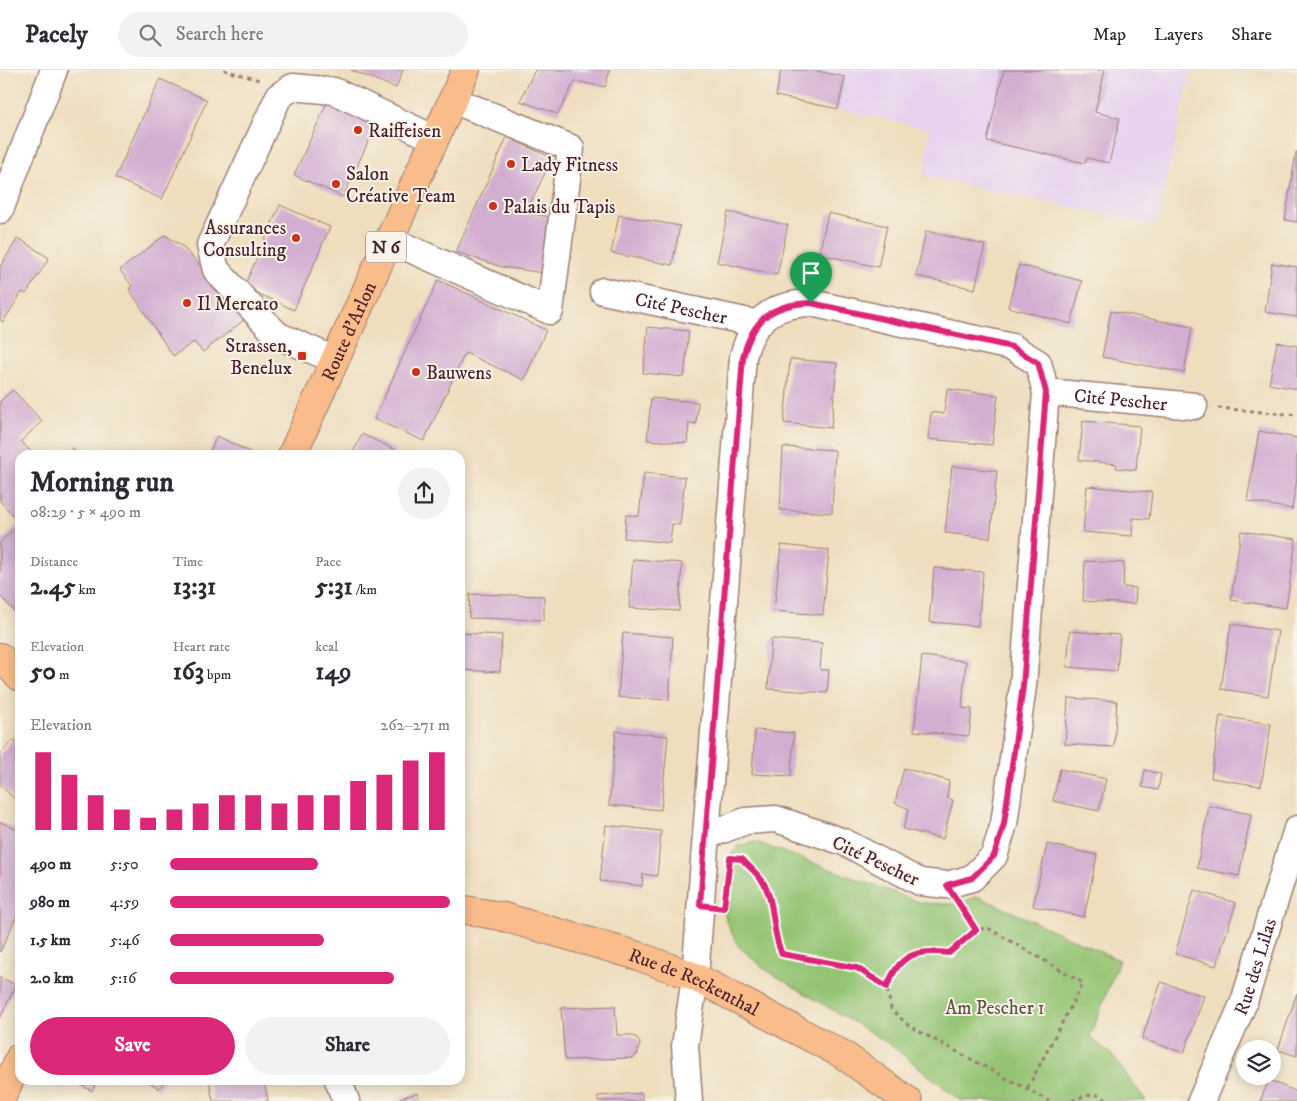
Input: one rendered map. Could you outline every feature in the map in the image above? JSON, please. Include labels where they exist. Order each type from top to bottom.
[{"type":"main road","name":"Route d'Arlon","points":[[294,450],[466,70]]},
{"type":"main road","points":[[0,656],[15,672]]},
{"type":"main road","name":"Rue de Reckenthal","points":[[465,910],[500,916],[635,955],[695,977],[842,1054],[908,1101]]},
{"type":"main road","points":[[0,1101],[15,1068]]},
{"type":"street","points":[[0,210],[54,70]]},
{"type":"street","points":[[335,360],[277,335],[216,270],[210,246],[279,96],[292,87],[334,91],[435,139]]},
{"type":"street","points":[[390,240],[550,311],[571,148],[453,100]]},
{"type":"street","name":"Cité Pescher","points":[[603,290],[759,324]]},
{"type":"street","name":"Cité Pescher","points":[[689,1101],[685,1046],[695,977],[743,357],[748,338],[772,311],[791,304],[811,303],[1012,347],[1038,363],[1046,392],[1023,686],[1004,824],[994,856],[972,878],[947,885],[920,882],[844,842],[776,819],[746,821],[706,836]]},
{"type":"street","name":"Cité Pescher","points":[[1046,392],[1194,406]]},
{"type":"street","name":"Rue des Lilas","points":[[1201,1101],[1244,1002],[1297,829]]},
{"type":"street","points":[[340,1085],[346,1101]]},
{"type":"path","points":[[1194,406],[1297,415]]},
{"type":"path","points":[[728,866],[730,858],[742,859],[763,882],[772,913],[776,941],[782,954],[857,968],[887,987]]},
{"type":"path","points":[[947,885],[976,930]]},
{"type":"path","points":[[1026,1089],[1083,982],[988,928],[976,930],[949,953],[931,951],[908,955],[893,970],[887,987],[892,1009],[910,1026],[1026,1089],[1049,1101]]},
{"type":"path","points":[[1072,1101],[1089,1094],[1105,1098],[1107,1101]]},
{"type":"shaded area","points":[[781,70],[1191,70],[1157,226],[924,176],[930,129],[776,96]]},
{"type":"green space","name":"Am Pescher 1","points":[[756,842],[922,903],[959,904],[977,896],[1119,960],[1090,1037],[1111,1054],[1146,1101],[961,1101],[888,1043],[766,970],[738,946],[726,921],[724,908],[729,858],[738,846]]},
{"type":"building","points":[[351,70],[403,70],[396,88]]},
{"type":"building","points":[[535,70],[610,70],[605,87],[575,81],[558,114],[520,101]]},
{"type":"building","points":[[781,70],[813,70],[845,77],[838,109],[776,96]]},
{"type":"building","points":[[1004,70],[1105,70],[1095,112],[1120,118],[1109,163],[1087,158],[1085,163],[987,141]]},
{"type":"building","points":[[160,79],[207,100],[162,199],[115,178]]},
{"type":"building","points":[[331,94],[380,116],[343,197],[294,175]]},
{"type":"building","points":[[507,137],[552,158],[526,213],[550,217],[544,273],[502,267],[456,252]]},
{"type":"building","points":[[1297,152],[1297,222],[1285,220]]},
{"type":"building","points":[[280,205],[330,227],[294,310],[244,287]]},
{"type":"building","points":[[728,212],[788,225],[777,275],[717,262]]},
{"type":"building","points":[[828,213],[887,226],[878,267],[819,254]]},
{"type":"building","points":[[619,215],[680,226],[672,265],[611,253]]},
{"type":"building","points":[[926,231],[985,245],[975,289],[916,276]]},
{"type":"building","name":"Il Mercato","points":[[165,235],[182,246],[248,317],[203,352],[194,342],[173,356],[129,289],[132,286],[120,270]]},
{"type":"building","points":[[18,238],[49,258],[26,294],[22,292],[3,322],[0,320],[0,267]]},
{"type":"building","points":[[1272,263],[1297,267],[1297,317],[1265,312]]},
{"type":"building","points":[[1019,265],[1082,281],[1071,324],[1008,307]]},
{"type":"building","points":[[438,280],[546,330],[524,380],[465,353],[424,441],[374,419]]},
{"type":"building","points":[[1111,311],[1192,327],[1184,373],[1102,357]]},
{"type":"building","points":[[648,327],[689,331],[684,377],[643,373]]},
{"type":"building","points":[[1277,342],[1297,346],[1297,389],[1269,384]]},
{"type":"building","points":[[790,359],[837,363],[831,428],[784,423]]},
{"type":"building","points":[[947,389],[998,395],[992,445],[928,439],[931,412],[944,414]]},
{"type":"building","points":[[13,390],[42,421],[21,441],[29,450],[15,450],[15,518],[0,501],[0,401]]},
{"type":"building","points":[[651,398],[698,402],[696,424],[689,423],[687,443],[647,440]]},
{"type":"building","points":[[1083,421],[1140,426],[1136,470],[1116,468],[1117,464],[1079,460]]},
{"type":"building","points":[[1259,431],[1297,438],[1297,479],[1292,509],[1247,501]]},
{"type":"building","points":[[362,434],[396,450],[354,450]]},
{"type":"building","points":[[217,436],[246,450],[210,450]]},
{"type":"building","points":[[783,447],[835,450],[832,513],[780,510]]},
{"type":"building","points":[[952,466],[997,471],[990,538],[945,533]]},
{"type":"building","points":[[644,473],[685,477],[680,525],[672,524],[670,543],[624,538],[626,515],[639,516]]},
{"type":"building","points":[[1087,486],[1152,492],[1149,519],[1133,518],[1132,536],[1083,532]]},
{"type":"building","points":[[15,528],[15,612],[0,596],[0,543]]},
{"type":"building","points":[[1241,531],[1296,539],[1286,608],[1231,600]]},
{"type":"building","points":[[781,545],[829,550],[823,615],[774,611]]},
{"type":"building","points":[[633,559],[682,563],[679,611],[629,608]]},
{"type":"building","points":[[1085,561],[1124,563],[1123,587],[1136,588],[1135,604],[1083,601]]},
{"type":"building","points":[[934,568],[983,572],[978,626],[929,622]]},
{"type":"building","points":[[470,594],[544,596],[544,620],[469,618]]},
{"type":"building","points":[[1231,624],[1278,631],[1268,696],[1221,689]]},
{"type":"building","points":[[1070,631],[1120,635],[1117,671],[1067,667]]},
{"type":"building","points":[[465,633],[502,635],[500,672],[465,670]]},
{"type":"building","points":[[623,633],[673,637],[669,700],[618,697]]},
{"type":"building","points":[[771,639],[822,643],[820,670],[829,670],[827,693],[768,689]]},
{"type":"building","points":[[922,656],[966,661],[962,708],[972,709],[969,736],[914,731]]},
{"type":"building","points":[[1068,698],[1117,701],[1114,747],[1065,744]]},
{"type":"building","points":[[1220,716],[1271,724],[1261,786],[1211,778]]},
{"type":"building","points":[[755,730],[794,733],[791,776],[752,774]]},
{"type":"building","points":[[616,731],[668,736],[661,810],[609,805]]},
{"type":"building","points":[[13,740],[15,742],[15,799],[0,785],[0,754]]},
{"type":"building","points":[[904,768],[949,781],[947,798],[953,800],[943,839],[903,829],[909,809],[895,803]]},
{"type":"building","points":[[1060,769],[1106,779],[1099,811],[1053,801]]},
{"type":"building","points":[[1145,770],[1161,774],[1158,790],[1142,787]]},
{"type":"building","points":[[1209,806],[1251,814],[1239,876],[1197,868]]},
{"type":"building","points":[[0,822],[15,829],[15,920],[0,952]]},
{"type":"building","points":[[606,825],[661,831],[657,876],[643,874],[642,886],[600,881]]},
{"type":"building","points":[[1047,844],[1097,855],[1084,917],[1033,906]]},
{"type":"building","points":[[1194,890],[1236,903],[1216,966],[1175,954]]},
{"type":"building","points":[[0,977],[15,984],[15,987],[0,1018]]},
{"type":"building","points":[[1161,982],[1204,996],[1184,1053],[1142,1039]]},
{"type":"building","points":[[1297,993],[1297,1056],[1281,1051],[1281,1041]]},
{"type":"building","points":[[615,1006],[617,1035],[631,1035],[637,1038],[640,1043],[637,1055],[632,1058],[565,1060],[561,1008]]},
{"type":"building","points":[[81,1085],[95,1085],[92,1091]]},
{"type":"building","points":[[154,1085],[162,1085],[159,1089]]},
{"type":"building","points":[[210,1085],[265,1085],[268,1101],[213,1101]]},
{"type":"building","points":[[1267,1085],[1281,1085],[1297,1092],[1297,1101],[1260,1101]]},
{"type":"building","points":[[417,1093],[420,1101],[401,1101],[400,1098]]},
{"type":"building","points":[[642,1093],[642,1101],[598,1101],[598,1096]]},
{"type":"place","name":"Raiffeisen","points":[[358,130]]},
{"type":"place","name":"Lady Fitness","points":[[511,164]]},
{"type":"place","name":"Salon Créative Team","points":[[336,184]]},
{"type":"place","name":"Palais du Tapis","points":[[493,206]]},
{"type":"place","name":"Assurances Consulting","points":[[296,238]]},
{"type":"place","name":"Il Mercato","points":[[187,303]]},
{"type":"place","name":"Strassen, Benelux","points":[[302,356]]},
{"type":"place","name":"Bauwens","points":[[416,372]]},
{"type":"route","points":[[811,303],[1012,347],[1038,363],[1046,392],[1023,686],[1004,824],[994,856],[972,878],[947,885],[976,930],[949,953],[931,951],[908,955],[893,970],[887,987],[857,968],[782,954],[776,941],[772,913],[763,882],[742,859],[730,858],[724,908],[700,905],[743,357],[748,338],[772,311],[791,304],[811,303]]}]
